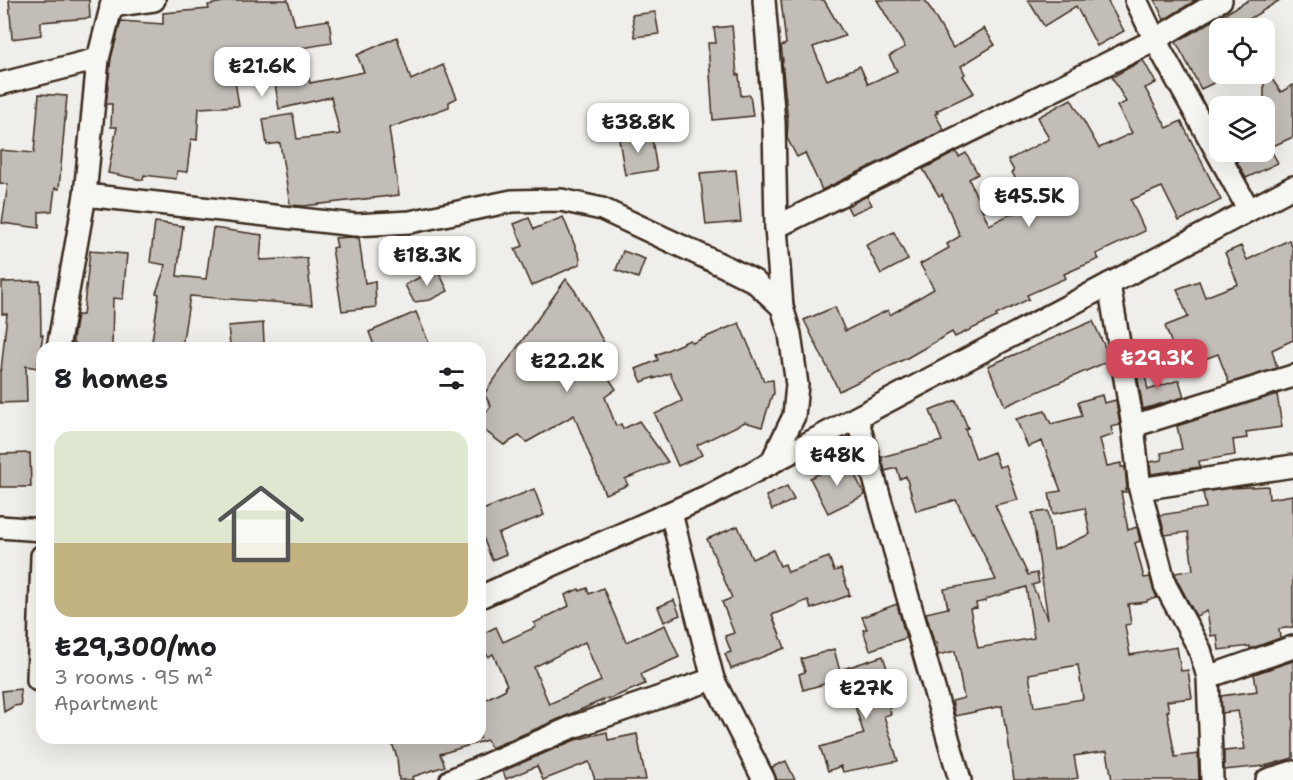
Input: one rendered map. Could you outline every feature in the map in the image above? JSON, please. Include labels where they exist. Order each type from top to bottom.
[{"type":"street","points":[[59,342],[86,195],[98,59],[112,3],[154,0]]},
{"type":"street","points":[[764,0],[774,122],[776,227],[782,307],[790,334],[797,385],[794,416],[771,463]]},
{"type":"street","points":[[1137,0],[1155,40],[1249,210]]},
{"type":"street","points":[[776,227],[1155,40],[1221,0]]},
{"type":"street","points":[[0,84],[98,59]]},
{"type":"street","points":[[486,594],[710,495],[1293,187]]},
{"type":"street","points":[[86,195],[355,225],[410,222],[512,201],[561,200],[602,209],[726,267],[754,281],[782,307]]},
{"type":"street","points":[[1109,284],[1133,426],[1140,489],[1165,585],[1200,650],[1208,677],[1212,780]]},
{"type":"street","points":[[1133,426],[1293,376]]},
{"type":"street","points":[[857,418],[960,780]]},
{"type":"street","points":[[1140,489],[1293,466]]},
{"type":"street","points":[[671,513],[713,679],[764,780]]},
{"type":"street","points":[[0,527],[36,530]]},
{"type":"street","points":[[1208,677],[1293,646]]},
{"type":"street","points":[[451,780],[570,728],[713,679]]},
{"type":"street","points":[[1267,780],[1293,772]]},
{"type":"building","points":[[9,0],[89,0],[90,18],[41,22],[41,35],[12,39]]},
{"type":"building","points":[[233,0],[288,0],[295,25],[329,20],[332,43],[301,48],[310,83],[364,72],[357,55],[397,37],[411,80],[443,65],[457,98],[449,102],[449,107],[389,128],[399,195],[304,206],[290,205],[280,143],[267,145],[263,119],[293,114],[297,139],[340,134],[331,97],[279,109],[272,64],[267,66],[266,63],[233,69],[239,106],[199,108],[197,140],[191,139],[187,172],[177,171],[176,179],[144,175],[143,180],[108,173],[117,127],[111,127],[112,104],[106,104],[111,58],[121,21],[163,24],[163,13],[209,9],[208,5]]},
{"type":"building","points":[[781,0],[824,0],[845,36],[813,47],[827,80],[860,66],[868,84],[897,71],[889,56],[905,47],[877,0],[925,0],[953,48],[984,28],[995,45],[961,66],[965,74],[963,76],[974,93],[936,111],[938,113],[935,114],[944,130],[822,190],[805,153],[797,157],[787,138],[788,122],[781,46],[786,44]]},
{"type":"building","points":[[1028,0],[1107,0],[1124,31],[1097,46],[1076,6],[1044,26]]},
{"type":"building","points":[[1155,0],[1196,0],[1164,20]]},
{"type":"building","points":[[1249,0],[1280,0],[1251,18],[1218,18]]},
{"type":"building","points":[[655,12],[659,34],[635,37],[632,15]]},
{"type":"building","points":[[1209,23],[1209,84],[1212,84],[1201,89],[1176,42]]},
{"type":"building","points":[[732,26],[741,96],[750,95],[753,116],[713,120],[708,43],[716,43],[714,28]]},
{"type":"building","points":[[1143,60],[1156,83],[1145,88],[1167,128],[1181,121],[1221,200],[1179,221],[1162,187],[1131,200],[1145,231],[1096,254],[1099,259],[1064,274],[1066,278],[1027,295],[1029,299],[996,315],[997,317],[955,337],[952,332],[907,358],[839,391],[804,320],[835,307],[845,331],[888,310],[890,315],[934,289],[920,264],[949,248],[947,244],[960,236],[942,194],[939,196],[923,169],[956,152],[959,157],[966,153],[978,174],[969,179],[989,225],[1029,205],[1008,160],[1049,139],[1038,117],[1071,99],[1099,148],[1132,133],[1117,106],[1126,102],[1112,77]]},
{"type":"building","points":[[1264,84],[1275,84],[1281,92],[1293,85],[1293,137],[1275,145],[1275,96],[1264,96]]},
{"type":"building","points":[[39,94],[67,96],[59,189],[55,188],[52,211],[39,212],[39,228],[2,223],[8,184],[0,183],[0,150],[34,153]]},
{"type":"building","points":[[651,133],[657,170],[625,175],[619,139]]},
{"type":"building","points":[[1275,158],[1278,163],[1246,178],[1237,162],[1275,162]]},
{"type":"building","points":[[736,170],[741,222],[706,225],[700,173]]},
{"type":"building","points":[[867,196],[872,205],[851,214],[847,206]]},
{"type":"building","points":[[563,217],[580,258],[580,264],[531,286],[515,249],[523,246],[514,224],[529,218],[534,229]]},
{"type":"building","points":[[155,222],[183,226],[177,276],[206,279],[213,228],[262,235],[260,260],[307,258],[312,305],[190,296],[183,342],[152,341],[159,294],[156,293],[166,265],[150,262]]},
{"type":"building","points":[[894,232],[908,260],[881,274],[866,245]]},
{"type":"building","points":[[335,238],[359,238],[365,283],[375,281],[376,307],[342,311],[332,248],[337,247]]},
{"type":"building","points":[[1289,240],[1293,249],[1293,340],[1272,350],[1277,368],[1229,383],[1218,354],[1181,368],[1165,326],[1188,317],[1177,289],[1199,281],[1205,297],[1238,284],[1225,253],[1241,246],[1247,260]]},
{"type":"building","points":[[90,251],[127,254],[123,299],[113,298],[112,342],[73,342],[77,315],[83,315]]},
{"type":"building","points":[[623,251],[645,259],[638,278],[616,270]]},
{"type":"building","points":[[437,268],[448,291],[430,300],[414,302],[405,285]]},
{"type":"building","points":[[566,279],[612,357],[599,364],[616,389],[605,397],[616,426],[621,424],[623,429],[639,421],[668,462],[625,479],[628,485],[605,494],[574,415],[527,442],[519,436],[504,445],[486,432],[486,413],[491,406],[486,397],[486,391]]},
{"type":"building","points":[[40,281],[41,335],[43,335],[42,342],[36,342],[36,368],[26,366],[27,402],[0,403],[0,371],[7,314],[2,314],[2,282]]},
{"type":"building","points":[[416,312],[428,342],[373,342],[369,332]]},
{"type":"building","points":[[1093,321],[1109,361],[1005,406],[988,366]]},
{"type":"building","points":[[263,323],[264,342],[230,342],[228,326]]},
{"type":"building","points":[[739,323],[764,381],[773,380],[774,394],[762,427],[745,422],[697,445],[702,455],[678,466],[655,414],[682,401],[670,373],[642,382],[636,369],[658,360],[656,355]]},
{"type":"building","points":[[1142,361],[1148,390],[1179,380],[1184,397],[1143,409],[1135,362]]},
{"type":"building","points":[[1277,394],[1282,427],[1246,432],[1247,438],[1233,440],[1235,455],[1199,461],[1200,467],[1151,474],[1150,462],[1162,460],[1161,453],[1182,449],[1177,426]]},
{"type":"building","points":[[1102,395],[1104,403],[1116,400],[1120,425],[1111,427],[1113,435],[1100,439],[1107,466],[1121,463],[1121,467],[1125,467],[1127,489],[1125,489],[1126,492],[1121,492],[1128,530],[1137,527],[1140,541],[1135,543],[1144,578],[1150,577],[1157,598],[1147,600],[1147,602],[1128,604],[1131,624],[1125,625],[1130,655],[1177,647],[1181,671],[1188,670],[1192,698],[1167,701],[1169,711],[1167,711],[1175,757],[1198,754],[1199,780],[1112,780],[1107,751],[1074,756],[1078,778],[1014,780],[1002,706],[955,716],[952,701],[964,698],[955,651],[938,655],[926,613],[948,608],[944,589],[996,580],[956,500],[916,511],[906,476],[900,479],[897,468],[885,471],[881,457],[942,441],[930,411],[956,400],[968,428],[965,429],[976,459],[994,452],[999,467],[1006,465],[1018,500],[995,505],[1028,575],[1037,573],[1039,583],[1032,585],[1048,619],[1032,513],[1048,511],[1054,550],[1090,534],[1085,508],[1053,514],[1049,493],[1061,491],[1042,441],[1028,447],[1016,419],[1045,411],[1051,424],[1082,416],[1078,402]],"holes":[[[1026,587],[1034,638],[978,648],[970,609],[977,608],[976,603],[986,601],[986,599]],[[1078,665],[1083,699],[1034,707],[1029,674]]]},
{"type":"building","points":[[30,453],[31,487],[0,487],[0,454]]},
{"type":"building","points":[[847,460],[865,495],[828,513],[810,478]]},
{"type":"building","points":[[787,486],[794,500],[772,510],[766,496]]},
{"type":"building","points":[[1268,486],[1269,499],[1293,495],[1293,627],[1279,629],[1280,638],[1250,649],[1250,646],[1219,650],[1217,635],[1211,636],[1207,611],[1196,616],[1175,573],[1193,570],[1188,532],[1165,535],[1160,515],[1206,508],[1203,492]]},
{"type":"building","points":[[534,489],[544,515],[498,534],[506,554],[492,560],[486,545],[486,509]]},
{"type":"building","points":[[738,526],[752,559],[773,550],[780,566],[785,564],[788,572],[829,557],[834,571],[841,569],[850,595],[811,609],[808,600],[772,615],[785,648],[731,669],[725,654],[731,652],[725,636],[734,633],[722,602],[732,598],[707,539]]},
{"type":"building","points":[[587,588],[589,594],[603,588],[626,642],[665,625],[679,657],[641,674],[645,684],[491,748],[486,740],[486,699],[506,689],[507,685],[493,654],[488,657],[486,653],[486,632],[496,627],[503,642],[536,627],[534,623],[569,606],[565,595],[579,589],[580,591]],"holes":[[[585,642],[601,681],[549,704],[534,667]]]},
{"type":"building","points":[[674,600],[680,615],[664,622],[658,607]]},
{"type":"building","points":[[897,604],[906,638],[870,650],[863,630],[867,629],[862,617]]},
{"type":"building","points":[[834,649],[842,679],[803,690],[799,674],[805,672],[801,659]]},
{"type":"building","points":[[883,656],[897,700],[888,703],[891,714],[884,716],[898,761],[843,772],[841,766],[828,771],[820,747],[864,734],[843,669]]},
{"type":"building","points":[[1293,661],[1293,758],[1265,766],[1224,770],[1224,751],[1245,749],[1238,711],[1222,713],[1221,696],[1257,691],[1254,674]]},
{"type":"building","points":[[20,689],[21,705],[4,712],[2,691]]},
{"type":"building","points":[[607,732],[608,740],[637,734],[646,780],[595,780],[589,762],[543,780],[537,766],[506,779],[503,771],[575,740]]},
{"type":"building","points":[[392,744],[474,744],[440,754],[445,766],[412,777],[413,780],[399,780],[397,757]]},
{"type":"building","points":[[786,761],[795,780],[777,780],[772,767]]}]
